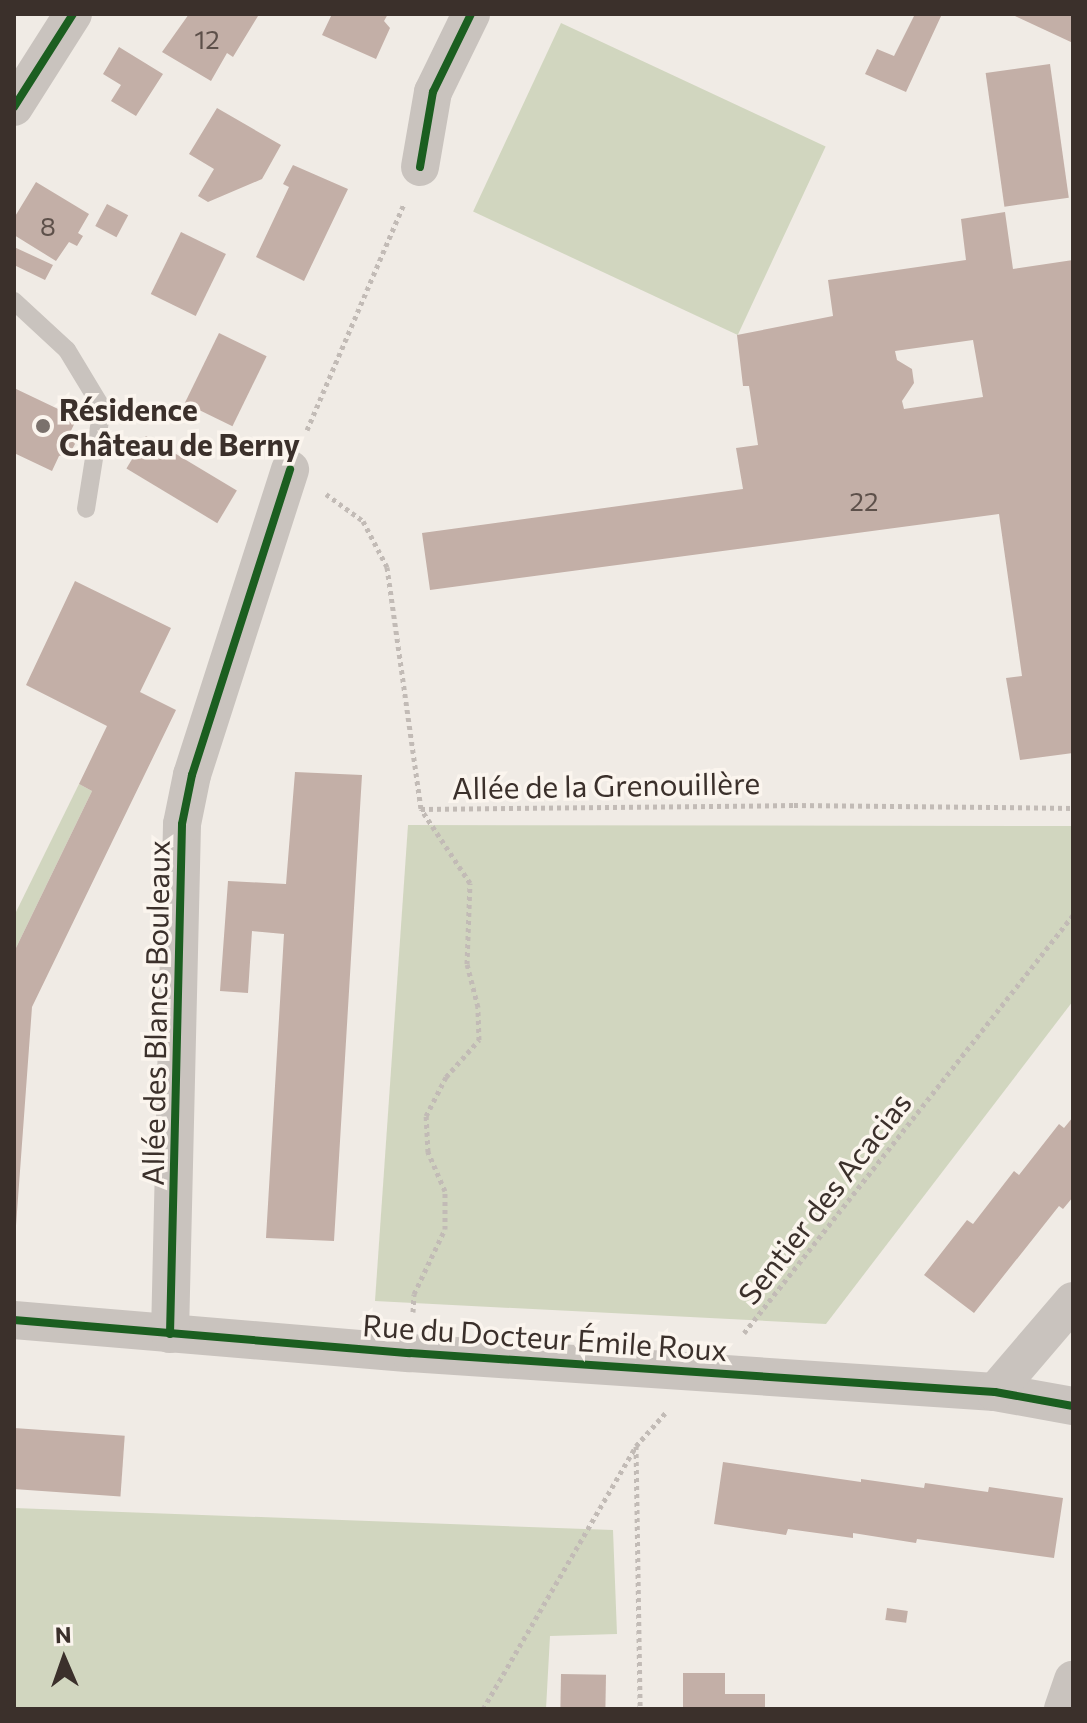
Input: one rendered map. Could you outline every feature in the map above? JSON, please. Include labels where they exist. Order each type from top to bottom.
[{"type":"street","points":[[14,107],[73,14]]},
{"type":"street","points":[[420,167],[433,92],[471,14]]},
{"type":"street","name":"Allée des Blancs Bouleaux","points":[[170,1334],[182,824],[192,775],[290,469]]},
{"type":"street","points":[[995,1392],[1073,1301]]},
{"type":"street","name":"Rue du Docteur Émile Roux","points":[[14,1320],[410,1353],[995,1392],[1073,1406]]},
{"type":"street","points":[[1063,1709],[1073,1680]]},
{"type":"lane","points":[[14,301],[67,350],[102,408],[86,509]]},
{"type":"path","points":[[290,469],[420,167]]},
{"type":"path","points":[[410,1353],[414,1294],[445,1229],[445,1191],[428,1152],[426,1116],[446,1077],[479,1040],[478,1007],[467,964],[470,883],[421,809]]},
{"type":"path","points":[[636,1446],[640,1709]]},
{"type":"green space","points":[[561,23],[826,146],[738,335],[473,212]]},
{"type":"green space","points":[[79,784],[92,791],[14,952],[14,916]]},
{"type":"green space","points":[[408,825],[1073,826],[1073,1001],[826,1324],[375,1301]]},
{"type":"green space","points":[[14,1508],[613,1530],[617,1634],[550,1636],[546,1709],[14,1709]]},
{"type":"building","points":[[189,14],[258,16],[233,57],[227,53],[211,81],[162,52]]},
{"type":"building","points":[[332,14],[388,14],[384,21],[390,28],[376,59],[322,35]]},
{"type":"building","points":[[915,14],[942,14],[906,92],[865,74],[877,49],[894,56]]},
{"type":"building","points":[[1073,14],[1073,43],[1015,16]]},
{"type":"building","points":[[119,47],[163,74],[136,116],[111,101],[121,85],[103,74]]},
{"type":"building","points":[[1050,64],[1069,198],[1004,207],[986,73]]},
{"type":"building","points":[[217,108],[281,145],[262,179],[208,202],[198,196],[214,169],[189,154]]},
{"type":"building","points":[[293,165],[348,189],[304,281],[256,257],[289,187],[283,184]]},
{"type":"building","points":[[36,182],[89,214],[78,233],[83,236],[77,246],[69,242],[56,261],[14,235],[14,218]]},
{"type":"building","points":[[107,204],[128,215],[116,237],[95,226]]},
{"type":"building","points":[[1005,212],[1013,269],[1073,260],[1073,753],[1020,760],[1006,678],[1022,676],[999,514],[430,590],[422,533],[743,489],[736,448],[758,445],[749,386],[743,386],[737,335],[833,316],[828,280],[966,260],[961,219]],"holes":[[[973,340],[983,397],[904,409],[902,401],[914,383],[912,369],[897,360],[895,351]]]},
{"type":"building","points":[[181,232],[226,254],[196,316],[151,294]]},
{"type":"building","points":[[14,247],[53,265],[45,280],[14,265]]},
{"type":"building","points":[[219,333],[267,356],[232,426],[185,403]]},
{"type":"building","name":"Résidence Château de Berny","points":[[14,388],[77,418],[69,435],[75,444],[70,453],[59,456],[52,471],[14,453]]},
{"type":"building","points":[[146,436],[237,491],[217,523],[126,469]]},
{"type":"building","points":[[75,581],[171,628],[140,692],[176,710],[32,1007],[14,1253],[14,952],[92,791],[79,784],[107,726],[26,685]]},
{"type":"building","points":[[295,772],[362,775],[334,1241],[266,1238],[284,934],[252,931],[248,993],[220,991],[228,881],[286,884]]},
{"type":"building","points":[[1073,1117],[1073,1197],[1063,1209],[1059,1206],[974,1313],[924,1275],[967,1220],[973,1224],[1014,1171],[1019,1175],[1059,1124],[1064,1128]]},
{"type":"building","points":[[14,1428],[125,1436],[120,1497],[14,1489]]},
{"type":"building","points":[[723,1462],[861,1482],[861,1479],[924,1488],[925,1483],[988,1492],[989,1487],[1063,1498],[1054,1558],[917,1539],[916,1543],[853,1533],[853,1538],[788,1529],[786,1535],[714,1524]]},
{"type":"building","points":[[887,1608],[908,1611],[906,1623],[885,1620]]},
{"type":"building","points":[[683,1673],[725,1673],[725,1694],[765,1694],[765,1709],[683,1709]]},
{"type":"building","points":[[561,1674],[606,1675],[605,1709],[560,1709]]},
{"type":"cycle path","points":[[14,107],[73,14]]},
{"type":"cycle path","points":[[420,167],[433,92],[471,14]]},
{"type":"cycle path","points":[[170,1334],[182,824],[192,775],[290,469]]},
{"type":"cycle path","points":[[14,1320],[410,1353],[995,1392],[1073,1406]]},
{"type":"place","name":"Résidence Château de Berny","points":[[43,426]]}]
